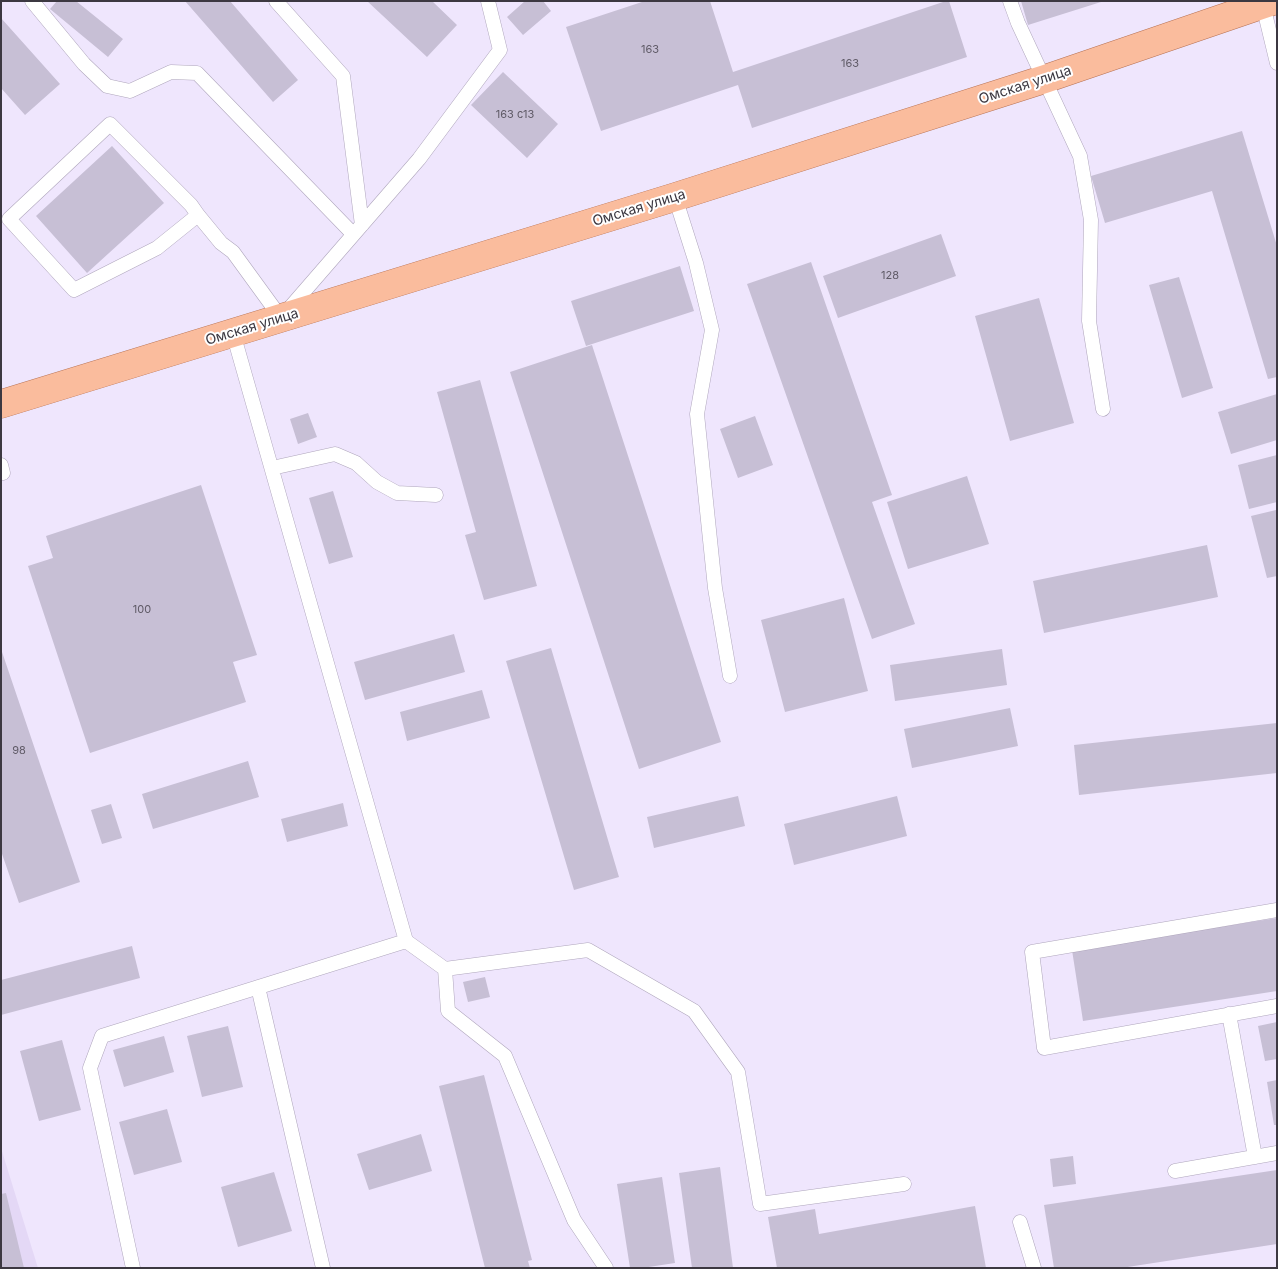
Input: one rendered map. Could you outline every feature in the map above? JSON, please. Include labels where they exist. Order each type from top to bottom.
[{"type":"main road","name":"Омская улица","points":[[1,404],[675,197],[1045,79],[1266,2]]},
{"type":"lane","points":[[32,1],[84,64],[108,86],[130,91],[171,72],[197,73],[358,229]]},
{"type":"lane","points":[[276,1],[343,76],[358,229]]},
{"type":"lane","points":[[198,215],[157,248],[74,290],[9,219],[110,124],[191,205],[220,242],[233,252],[282,318],[419,159],[500,50],[488,1]]},
{"type":"lane","points":[[1010,1],[1018,23],[1080,156],[1091,220],[1089,321],[1103,409]]},
{"type":"lane","points":[[1266,2],[1277,63]]},
{"type":"lane","points":[[675,197],[696,263],[712,330],[697,414],[715,588],[730,676]]},
{"type":"lane","points":[[233,333],[406,941],[445,969],[588,950],[694,1011],[738,1072],[760,1204],[904,1184]]},
{"type":"lane","points":[[272,468],[335,454],[356,463],[377,482],[397,493],[436,495]]},
{"type":"lane","points":[[1277,910],[1032,952],[1044,1048],[1277,1006]]},
{"type":"lane","points":[[132,1268],[90,1068],[102,1036],[406,941]]},
{"type":"lane","points":[[445,969],[448,1011],[505,1056],[574,1220],[606,1268]]},
{"type":"lane","points":[[258,987],[323,1268]]},
{"type":"lane","points":[[1229,1014],[1255,1157]]},
{"type":"lane","points":[[1174,1171],[1277,1153]]},
{"type":"lane","points":[[1020,1222],[1034,1268]]},
{"type":"shaded area","points":[[1,1148],[38,1268],[1,1268]]},
{"type":"building","points":[[57,1],[76,1],[123,39],[108,57],[50,9]]},
{"type":"building","points":[[185,1],[230,1],[298,80],[273,102]]},
{"type":"building","points":[[367,1],[432,1],[457,25],[427,57]]},
{"type":"building","points":[[525,1],[543,1],[551,11],[523,35],[507,17]]},
{"type":"building","points":[[645,1],[710,1],[733,72],[946,1],[949,1],[967,57],[752,128],[738,85],[601,131],[566,27]]},
{"type":"building","points":[[1021,1],[1101,1],[1101,2],[1028,25]]},
{"type":"building","points":[[1,18],[60,84],[25,115],[1,88]]},
{"type":"building","points":[[503,72],[558,124],[527,158],[471,105]]},
{"type":"building","points":[[1242,131],[1277,246],[1277,377],[1268,379],[1212,191],[1105,223],[1091,176]]},
{"type":"building","points":[[112,146],[164,203],[87,273],[36,216]]},
{"type":"building","points":[[941,234],[956,276],[838,318],[823,276]]},
{"type":"building","points":[[811,262],[892,495],[872,502],[915,624],[872,639],[747,284]]},
{"type":"building","points":[[680,266],[694,311],[586,346],[571,301]]},
{"type":"building","points":[[1179,277],[1213,388],[1182,398],[1149,285]]},
{"type":"building","points":[[1039,298],[1074,423],[1010,441],[975,316]]},
{"type":"building","points":[[592,345],[721,742],[639,769],[510,372]]},
{"type":"building","points":[[480,380],[537,586],[484,600],[465,535],[476,532],[437,392]]},
{"type":"building","points":[[1277,394],[1277,440],[1231,454],[1218,412]]},
{"type":"building","points":[[308,413],[317,437],[298,444],[290,419]]},
{"type":"building","points":[[755,416],[773,465],[738,478],[720,429]]},
{"type":"building","points":[[1277,455],[1277,502],[1249,509],[1238,465]]},
{"type":"building","points":[[967,476],[989,544],[908,569],[887,502]]},
{"type":"building","points":[[201,485],[257,655],[233,662],[246,702],[90,753],[28,566],[53,558],[46,536]]},
{"type":"building","points":[[333,491],[353,557],[329,564],[309,498]]},
{"type":"building","points":[[1276,510],[1277,576],[1267,578],[1251,516]]},
{"type":"building","points":[[1207,545],[1218,597],[1044,633],[1033,581]]},
{"type":"building","points":[[844,598],[868,691],[785,712],[761,620]]},
{"type":"building","points":[[454,634],[465,672],[365,700],[354,662]]},
{"type":"building","points":[[551,648],[619,877],[574,890],[506,661]]},
{"type":"building","points":[[1,649],[80,882],[19,903],[1,851]]},
{"type":"building","points":[[1002,649],[1007,685],[895,701],[890,665]]},
{"type":"building","points":[[482,690],[490,718],[407,741],[400,712]]},
{"type":"building","points":[[1010,708],[1018,746],[912,768],[904,729]]},
{"type":"building","points":[[1277,723],[1277,773],[1079,795],[1074,745]]},
{"type":"building","points":[[248,761],[259,797],[153,829],[142,794]]},
{"type":"building","points":[[738,796],[745,826],[654,848],[647,817]]},
{"type":"building","points":[[897,796],[907,836],[794,865],[784,824]]},
{"type":"building","points":[[343,803],[348,826],[287,842],[281,819]]},
{"type":"building","points":[[111,804],[122,838],[102,844],[91,810]]},
{"type":"building","points":[[1277,918],[1277,991],[1083,1021],[1072,950]]},
{"type":"building","points":[[132,946],[140,978],[1,1015],[1,980]]},
{"type":"building","points":[[485,977],[490,997],[468,1002],[463,982]]},
{"type":"building","points":[[1277,1022],[1277,1059],[1265,1061],[1258,1026]]},
{"type":"building","points":[[228,1026],[243,1087],[202,1097],[187,1036]]},
{"type":"building","points":[[164,1036],[174,1072],[124,1087],[113,1050]]},
{"type":"building","points":[[62,1040],[81,1110],[39,1121],[20,1051]]},
{"type":"building","points":[[484,1075],[532,1260],[528,1261],[530,1268],[485,1268],[439,1086]]},
{"type":"building","points":[[1277,1080],[1277,1125],[1274,1125],[1267,1082]]},
{"type":"building","points":[[167,1109],[182,1162],[134,1175],[119,1122]]},
{"type":"building","points":[[421,1134],[432,1171],[369,1190],[357,1154]]},
{"type":"building","points":[[1073,1156],[1076,1184],[1053,1187],[1050,1159]]},
{"type":"building","points":[[720,1167],[733,1268],[692,1268],[679,1173]]},
{"type":"building","points":[[1277,1170],[1277,1244],[1121,1268],[1054,1268],[1044,1205]]},
{"type":"building","points":[[274,1172],[292,1231],[238,1247],[221,1187]]},
{"type":"building","points":[[662,1177],[675,1263],[630,1268],[617,1184]]},
{"type":"building","points":[[6,1193],[24,1268],[1,1268],[1,1194]]},
{"type":"building","points":[[975,1206],[986,1268],[777,1268],[768,1217],[815,1209],[819,1234]]}]
